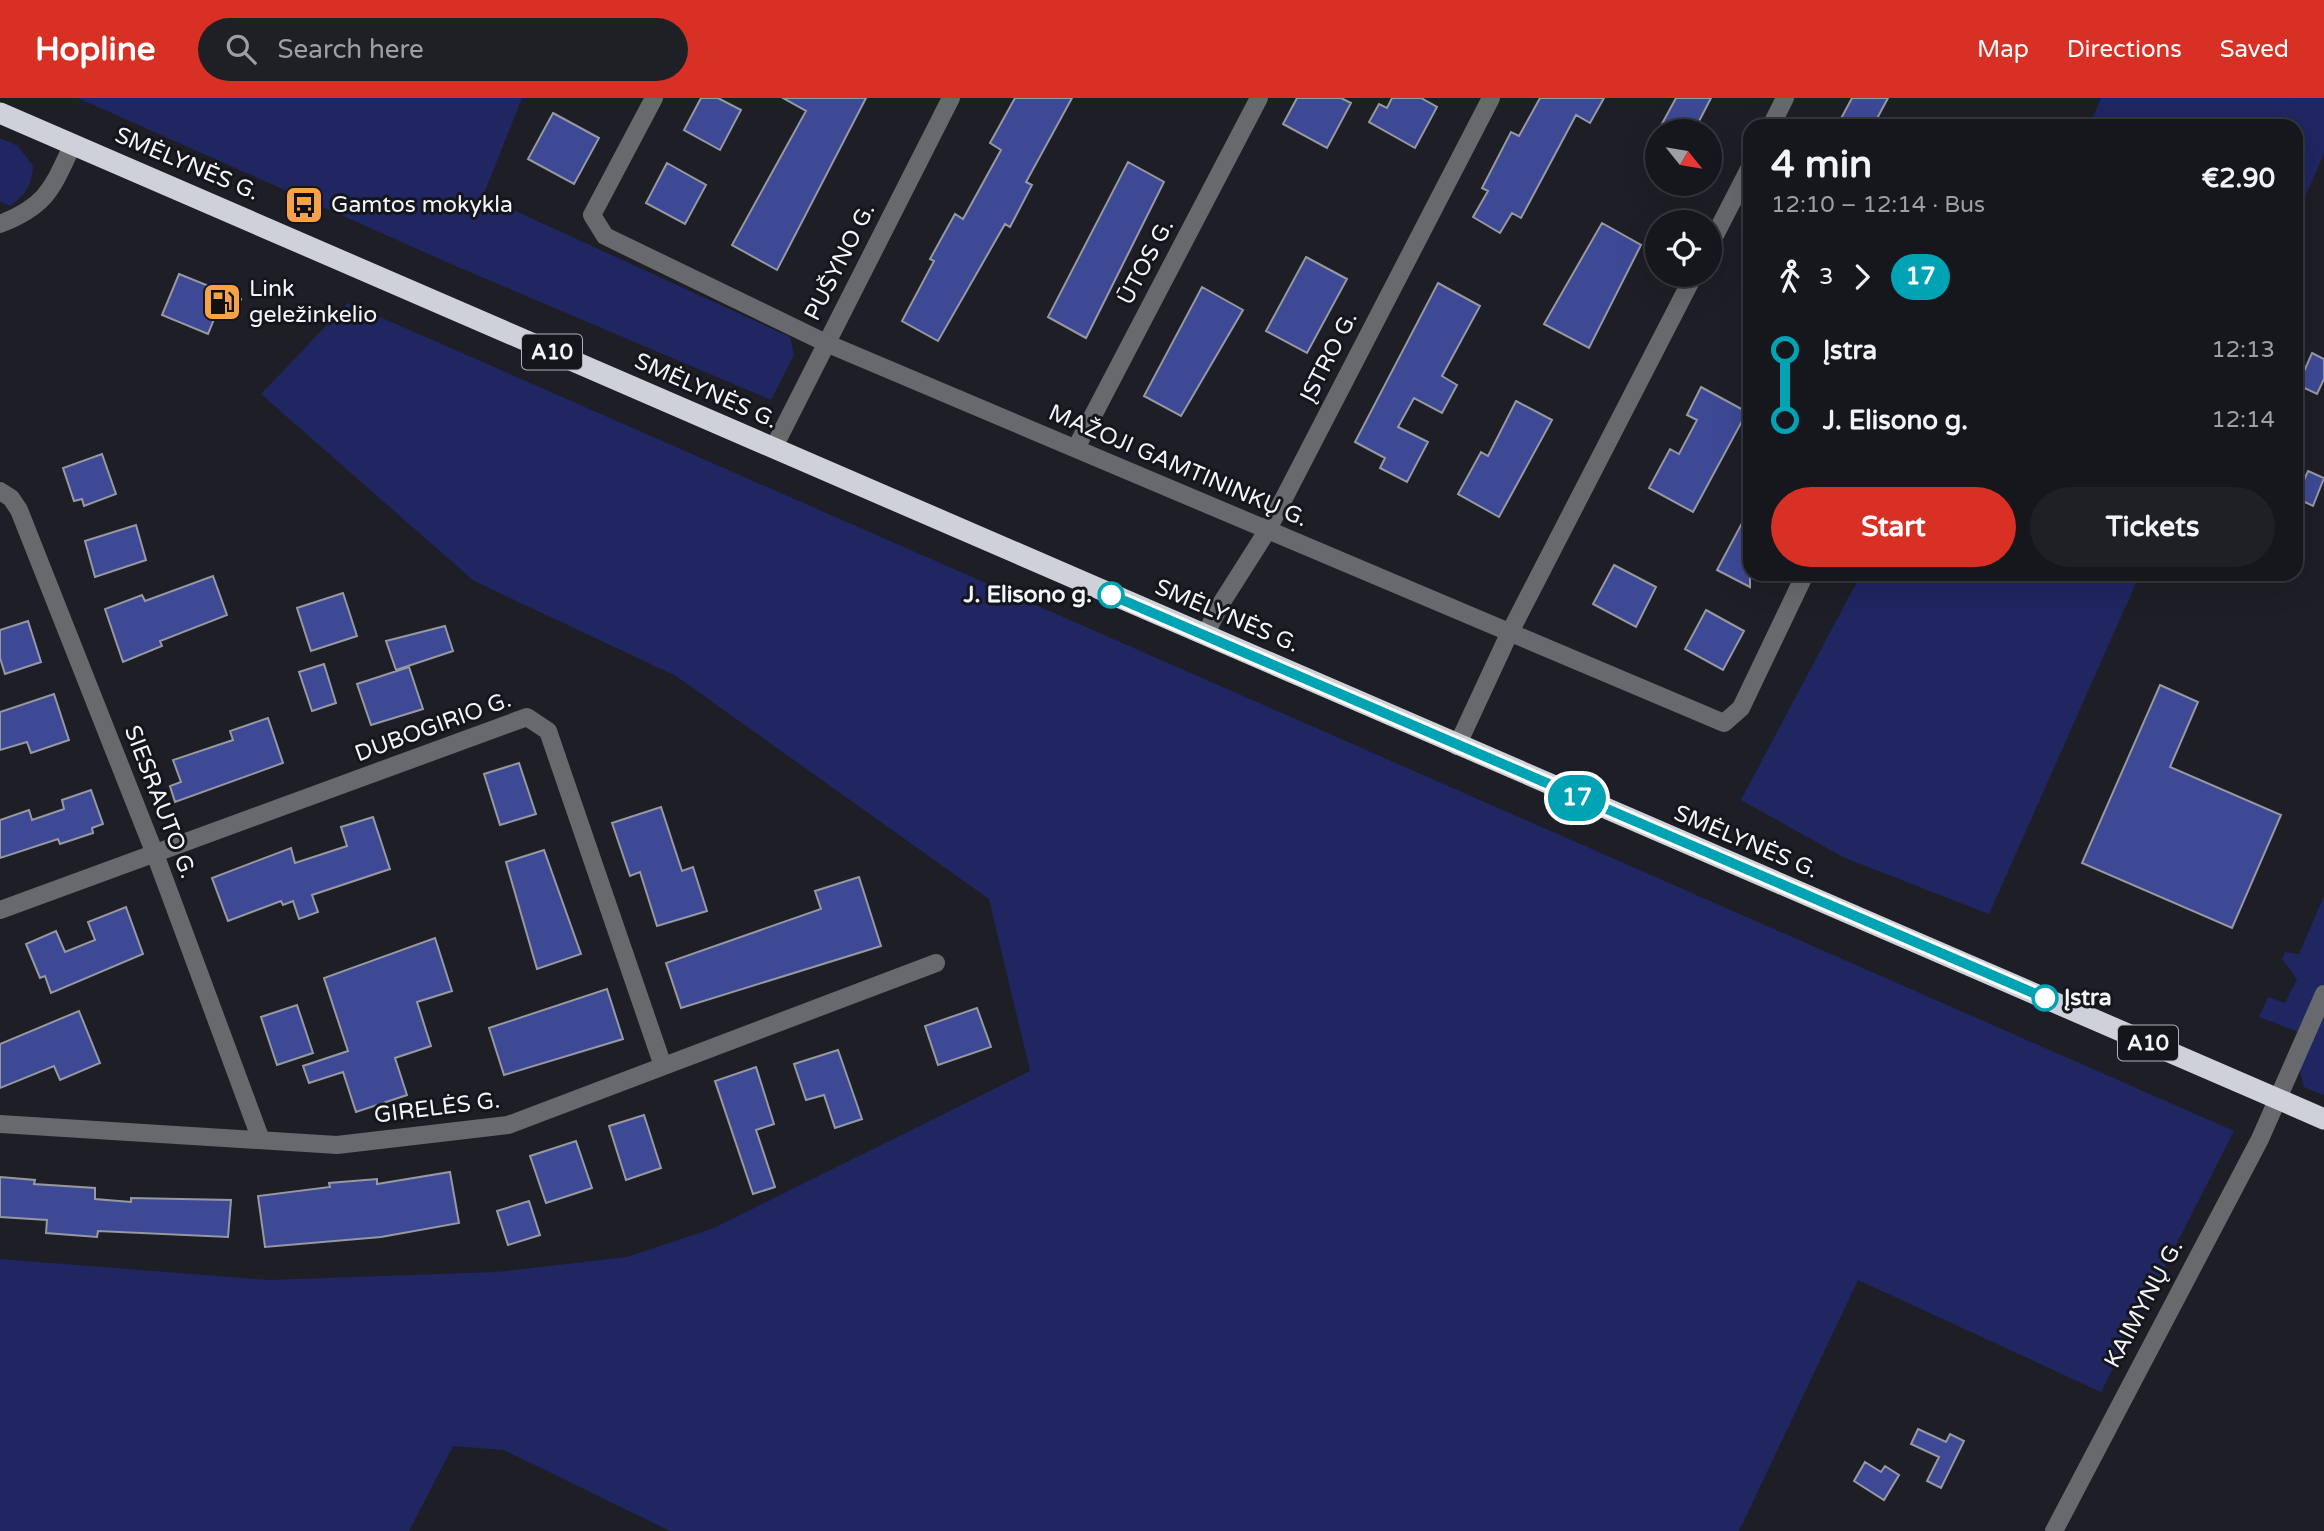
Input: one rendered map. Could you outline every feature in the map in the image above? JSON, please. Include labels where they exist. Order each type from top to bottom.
[{"type":"highway","name":"SMĖLYNĖS G.","points":[[0,113],[2279,1100]]},
{"type":"highway","name":"A10","points":[[2279,1100],[2324,1119]]},
{"type":"street","name":"MAŽOJI GAMTININKŲ G.","points":[[654,98],[592,215],[605,236],[826,343],[1509,634],[1724,723],[1741,708],[1802,581]]},
{"type":"street","name":"PUŠYNO G.","points":[[773,449],[951,98]]},
{"type":"street","name":"ŪTOS G.","points":[[1076,449],[1259,98]]},
{"type":"street","name":"ĮSTRO G.","points":[[1206,635],[1222,602],[1267,531],[1491,98]]},
{"type":"street","points":[[1774,119],[1785,98]]},
{"type":"street","points":[[0,224],[27,213],[39,204],[54,184],[73,144]]},
{"type":"street","points":[[1722,222],[1743,181]]},
{"type":"street","points":[[1457,746],[1509,634],[1688,287]]},
{"type":"street","name":"SIESRAUTO G.","points":[[0,491],[11,498],[19,510],[155,853],[261,1140]]},
{"type":"street","name":"DUBOGIRIO G.","points":[[0,910],[527,718],[548,731],[663,1066]]},
{"type":"street","name":"GIRELĖS G.","points":[[0,1124],[337,1145],[508,1125],[936,962]]},
{"type":"street","name":"KAIMYNŲ G.","points":[[2054,1531],[2279,1100],[2324,994]]},
{"type":"shaded area","points":[[78,98],[522,98],[483,196],[790,337],[794,355],[771,400],[451,264]]},
{"type":"shaded area","points":[[2101,98],[2324,98],[2324,154],[2303,201],[2303,119],[2092,119]]},
{"type":"shaded area","points":[[0,138],[18,146],[33,166],[27,189],[10,206],[0,201]]},
{"type":"shaded area","points":[[348,303],[2234,1131],[2101,1392],[1858,1280],[1739,1531],[670,1531],[504,1450],[453,1446],[409,1531],[0,1531],[0,1259],[269,1280],[496,1272],[627,1257],[714,1228],[1030,1071],[989,899],[676,676],[474,581],[261,394]]},
{"type":"shaded area","points":[[1857,581],[2137,581],[1989,914],[1845,858],[1741,800]]},
{"type":"shaded area","points":[[2324,896],[2324,1095],[2304,1087],[2297,1058],[2306,1035],[2259,1017],[2268,997],[2285,1003],[2297,979],[2282,959],[2285,952],[2299,954]]},
{"type":"building","points":[[701,98],[718,98],[741,110],[720,150],[684,130]]},
{"type":"building","points":[[783,98],[866,98],[777,270],[732,245],[806,111]]},
{"type":"building","points":[[1015,98],[1072,98],[1026,182],[1032,185],[1010,227],[1005,224],[938,341],[902,321],[934,261],[930,259],[955,214],[963,219],[1001,150],[990,143]]},
{"type":"building","points":[[1297,98],[1341,98],[1351,103],[1327,148],[1283,124]]},
{"type":"building","points":[[1392,98],[1421,98],[1437,107],[1415,148],[1369,122],[1379,104],[1387,108]]},
{"type":"building","points":[[1540,98],[1604,98],[1590,123],[1576,115],[1521,218],[1512,213],[1500,233],[1473,217],[1488,191],[1482,188],[1511,132],[1519,136]]},
{"type":"building","points":[[1676,98],[1711,98],[1700,119],[1665,119]]},
{"type":"building","points":[[1852,98],[1888,98],[1877,119],[1841,119]]},
{"type":"building","points":[[553,113],[599,138],[574,184],[528,159]]},
{"type":"building","points":[[1128,162],[1164,182],[1086,338],[1048,317]]},
{"type":"building","points":[[667,163],[706,185],[685,224],[646,203]]},
{"type":"building","points":[[1602,223],[1641,245],[1589,348],[1544,324]]},
{"type":"building","points":[[1306,257],[1347,279],[1307,353],[1266,331]]},
{"type":"building","name":"Link geležinkelio","points":[[179,274],[241,299],[235,314],[219,307],[208,334],[162,315]]},
{"type":"building","points":[[1438,283],[1480,306],[1442,376],[1457,385],[1442,413],[1414,398],[1398,427],[1428,442],[1407,482],[1380,468],[1385,458],[1355,442]]},
{"type":"building","points":[[1202,287],[1243,310],[1181,416],[1144,396]]},
{"type":"building","points":[[2312,353],[2324,359],[2324,379],[2317,394],[2303,387],[2303,374]]},
{"type":"building","points":[[1701,387],[1743,410],[1743,419],[1693,512],[1649,488],[1670,449],[1679,454],[1697,420],[1687,415]]},
{"type":"building","points":[[1516,401],[1552,420],[1499,517],[1458,494],[1481,452],[1488,456]]},
{"type":"building","points":[[102,454],[116,494],[84,506],[82,499],[74,501],[63,468]]},
{"type":"building","points":[[2308,471],[2324,478],[2313,506],[2303,501],[2303,482]]},
{"type":"building","points":[[1743,521],[1743,581],[1750,581],[1750,587],[1717,570]]},
{"type":"building","points":[[136,525],[146,560],[95,577],[85,541]]},
{"type":"building","points":[[1614,565],[1656,587],[1636,627],[1593,604]]},
{"type":"building","points":[[213,576],[227,615],[160,641],[162,646],[123,662],[105,609],[142,595],[145,601]]},
{"type":"building","points":[[343,593],[357,636],[311,651],[297,608]]},
{"type":"building","points":[[1706,610],[1744,631],[1723,670],[1685,649]]},
{"type":"building","points":[[28,621],[41,662],[5,674],[0,658],[0,630]]},
{"type":"building","points":[[445,626],[453,651],[396,670],[386,641]]},
{"type":"building","points":[[324,664],[336,703],[312,711],[299,672]]},
{"type":"building","points":[[409,667],[423,709],[371,725],[357,684]]},
{"type":"building","points":[[2160,685],[2198,702],[2170,767],[2281,815],[2232,928],[2082,863]]},
{"type":"building","points":[[54,694],[69,740],[31,753],[27,742],[0,750],[0,712]]},
{"type":"building","points":[[268,718],[283,763],[175,802],[170,786],[181,782],[173,760],[233,740],[230,731]]},
{"type":"building","points":[[519,763],[536,814],[500,825],[484,774]]},
{"type":"building","points":[[91,790],[103,824],[92,828],[93,833],[60,844],[58,839],[0,858],[0,820],[29,810],[32,820],[64,809],[62,800]]},
{"type":"building","points":[[661,807],[682,871],[693,867],[707,911],[657,926],[640,872],[630,876],[612,823]]},
{"type":"building","points":[[373,817],[390,869],[312,895],[318,912],[299,919],[293,901],[283,905],[281,901],[228,921],[212,878],[291,848],[295,863],[347,846],[341,827]]},
{"type":"building","points":[[544,850],[581,954],[537,969],[506,862]]},
{"type":"building","points":[[859,877],[881,946],[681,1008],[666,963],[821,909],[815,891]]},
{"type":"building","points":[[126,907],[143,954],[51,993],[45,976],[40,978],[26,944],[56,931],[65,952],[95,940],[88,922]]},
{"type":"building","points":[[435,938],[452,991],[417,1002],[431,1046],[395,1058],[407,1095],[356,1112],[343,1072],[309,1083],[303,1066],[348,1051],[324,978]]},
{"type":"building","points":[[607,989],[623,1039],[504,1075],[489,1028]]},
{"type":"building","points":[[297,1005],[313,1053],[277,1065],[261,1017]]},
{"type":"building","points":[[977,1008],[991,1047],[938,1065],[925,1026]]},
{"type":"building","points":[[79,1011],[100,1063],[60,1080],[54,1066],[0,1088],[0,1044]]},
{"type":"building","points":[[838,1050],[862,1119],[835,1128],[824,1095],[806,1100],[794,1064]]},
{"type":"building","points":[[756,1067],[774,1124],[756,1130],[775,1187],[753,1194],[715,1081]]},
{"type":"building","points":[[644,1115],[661,1168],[626,1180],[609,1126]]},
{"type":"building","points":[[576,1141],[592,1188],[546,1203],[530,1156]]},
{"type":"building","points":[[450,1172],[459,1223],[381,1237],[265,1247],[258,1196],[330,1187],[329,1183],[377,1179],[377,1184]]},
{"type":"building","points":[[0,1177],[35,1180],[34,1184],[95,1188],[95,1199],[131,1202],[131,1198],[231,1200],[228,1237],[98,1231],[97,1237],[46,1233],[47,1220],[0,1217]]},
{"type":"building","points":[[529,1201],[540,1235],[508,1245],[497,1211]]},
{"type":"building","points":[[1918,1429],[1946,1442],[1950,1434],[1964,1441],[1941,1488],[1927,1481],[1939,1457],[1911,1444]]},
{"type":"building","points":[[1865,1462],[1881,1472],[1885,1466],[1899,1475],[1884,1500],[1854,1481]]},
{"type":"bus line","name":"17","points":[[1111,595],[1738,868],[2045,998]]},
{"type":"place","name":"Gamtos mokykla","points":[[304,205]]},
{"type":"place","name":"Link geležinkelio","points":[[222,302]]},
{"type":"place","name":"J. Elisono g.","points":[[1111,595]]},
{"type":"place","name":"Įstra","points":[[2045,998]]}]
